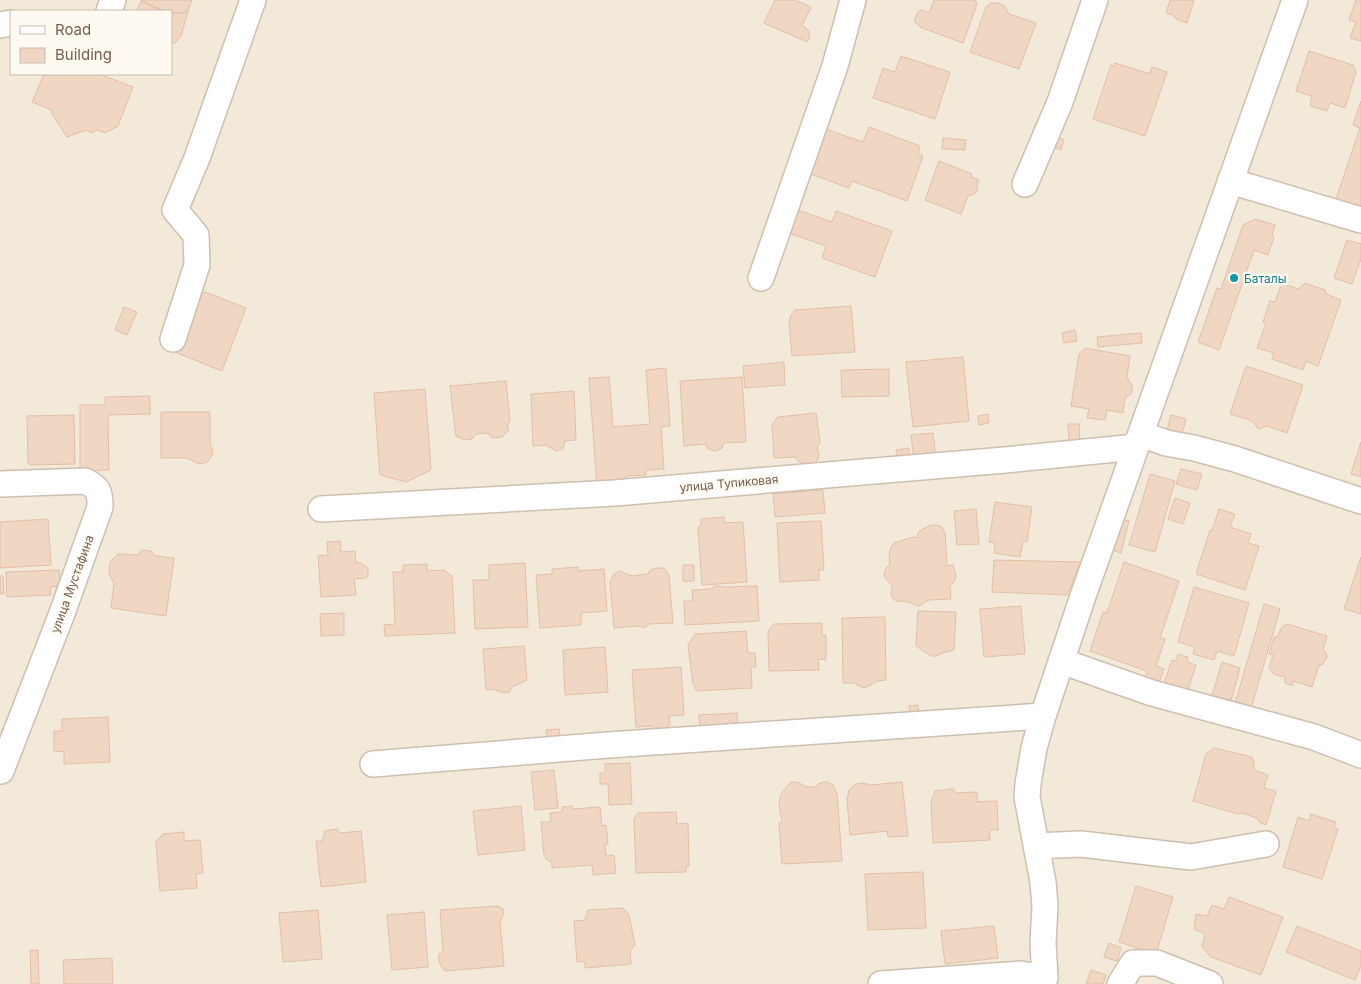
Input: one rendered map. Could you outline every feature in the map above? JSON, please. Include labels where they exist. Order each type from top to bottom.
[{"type":"street","points":[[174,339],[197,265],[196,235],[175,210],[197,158],[253,0]]},
{"type":"street","points":[[761,278],[835,66],[853,0]]},
{"type":"street","points":[[1025,184],[1060,102],[1096,0]]},
{"type":"street","points":[[881,984],[1021,974],[1044,981],[1043,943],[1045,906],[1043,882],[1027,797],[1034,748],[1042,716],[1086,586],[1295,0]]},
{"type":"street","points":[[1230,181],[1361,220]]},
{"type":"street","points":[[1138,441],[1194,448],[1235,459],[1361,501]]},
{"type":"street","name":"улица Тупиковая","points":[[321,509],[615,492],[1005,460],[1138,441]]},
{"type":"street","name":"улица Мустафина","points":[[0,484],[86,481],[93,485],[100,493],[100,507],[1,771]]},
{"type":"street","points":[[1061,661],[1152,693],[1314,737],[1361,755]]},
{"type":"street","points":[[373,764],[608,745],[1042,716]]},
{"type":"street","points":[[1036,846],[1081,844],[1192,857],[1266,844]]},
{"type":"street","points":[[1120,984],[1133,963],[1157,964],[1210,984]]},
{"type":"shaded area","points":[[0,0],[1361,0],[1361,984],[0,984]]},
{"type":"building","points":[[192,0],[188,11],[180,13],[172,13],[172,10],[163,10],[141,1]]},
{"type":"building","points":[[775,0],[795,0],[811,7],[802,26],[809,32],[810,36],[807,42],[764,23]]},
{"type":"building","points":[[934,0],[975,0],[977,4],[963,43],[920,27],[915,22],[918,12],[922,10],[929,13]]},
{"type":"building","points":[[1170,0],[1194,0],[1187,23],[1166,13]]},
{"type":"building","points":[[1356,0],[1361,0],[1361,41],[1350,38],[1356,22],[1349,20]]},
{"type":"building","points":[[141,1],[162,10],[136,10]]},
{"type":"building","points":[[991,3],[1004,5],[1009,14],[1036,23],[1019,69],[970,52],[986,7]]},
{"type":"building","points":[[188,11],[181,36],[172,44],[172,13]]},
{"type":"building","points":[[1309,51],[1353,65],[1356,72],[1345,108],[1330,103],[1327,111],[1310,106],[1312,96],[1296,91]]},
{"type":"building","points":[[901,56],[950,72],[935,119],[873,98],[883,68],[895,72]]},
{"type":"building","points":[[1115,63],[1150,74],[1152,67],[1167,72],[1145,136],[1093,119],[1111,65],[1114,66]]},
{"type":"building","points":[[44,75],[102,75],[133,87],[118,126],[105,133],[97,130],[91,133],[86,130],[67,137],[52,114],[52,110],[32,102]]},
{"type":"building","points":[[1361,101],[1361,208],[1336,199],[1360,128],[1353,125]]},
{"type":"building","points":[[820,127],[863,142],[869,127],[920,146],[918,154],[923,156],[907,201],[852,181],[849,188],[803,171]]},
{"type":"building","points":[[1055,136],[1064,140],[1061,150],[1051,146]]},
{"type":"building","points":[[943,138],[966,140],[965,150],[942,149]]},
{"type":"building","points":[[939,161],[972,174],[971,177],[979,180],[977,191],[973,195],[968,196],[961,214],[925,200]]},
{"type":"building","points":[[798,210],[832,222],[836,211],[892,231],[875,277],[822,258],[826,246],[789,233]]},
{"type":"building","name":"Баталы","points":[[1255,219],[1275,225],[1272,235],[1274,237],[1268,255],[1254,250],[1219,350],[1198,342],[1217,288],[1221,289],[1243,225]]},
{"type":"building","points":[[1347,240],[1361,244],[1361,259],[1352,284],[1334,278]]},
{"type":"building","points":[[1282,283],[1298,289],[1305,283],[1325,290],[1326,294],[1341,300],[1318,366],[1306,361],[1303,370],[1272,359],[1274,353],[1257,348],[1266,323],[1263,322],[1270,301],[1275,302]]},
{"type":"building","points":[[205,292],[246,308],[222,371],[177,353],[199,295]]},
{"type":"building","points":[[851,306],[855,352],[792,356],[789,324],[791,315],[795,310]]},
{"type":"building","points":[[124,307],[137,312],[127,335],[115,330]]},
{"type":"building","points":[[1075,330],[1077,341],[1064,343],[1062,333]]},
{"type":"building","points":[[1141,333],[1142,343],[1098,347],[1097,337]]},
{"type":"building","points":[[1085,348],[1130,356],[1127,377],[1132,386],[1132,392],[1125,397],[1123,413],[1107,410],[1105,420],[1087,418],[1089,409],[1071,406],[1079,354]]},
{"type":"building","points":[[963,357],[969,421],[913,427],[906,362]]},
{"type":"building","points":[[784,362],[785,385],[745,388],[743,366]]},
{"type":"building","points":[[1246,366],[1303,385],[1287,433],[1267,426],[1258,429],[1250,420],[1230,414]]},
{"type":"building","points":[[666,368],[670,426],[661,427],[664,469],[646,470],[646,475],[626,476],[627,484],[597,486],[589,378],[609,377],[613,427],[650,424],[646,370]]},
{"type":"building","points":[[889,369],[889,396],[842,397],[841,370]]},
{"type":"building","points":[[742,377],[746,442],[723,443],[722,448],[716,451],[708,449],[706,444],[684,446],[680,381]]},
{"type":"building","points":[[506,381],[510,421],[507,425],[509,430],[502,437],[492,438],[488,433],[476,434],[472,439],[465,440],[456,436],[450,386]]},
{"type":"building","points":[[425,389],[431,470],[406,482],[380,475],[374,393]]},
{"type":"building","points":[[574,391],[576,440],[565,441],[563,449],[556,451],[546,445],[533,446],[531,394]]},
{"type":"building","points":[[150,396],[150,414],[108,415],[109,470],[80,471],[80,405],[105,405],[105,397]]},
{"type":"building","points":[[161,412],[210,412],[210,443],[213,452],[208,461],[202,464],[187,458],[161,458]]},
{"type":"building","points":[[816,413],[820,443],[817,447],[819,454],[816,463],[810,465],[803,463],[798,461],[796,457],[774,458],[772,424],[778,417]]},
{"type":"building","points":[[988,414],[989,423],[979,425],[978,416]]},
{"type":"building","points":[[74,415],[75,464],[30,465],[28,463],[27,416]]},
{"type":"building","points":[[1171,415],[1186,419],[1182,434],[1167,430]]},
{"type":"building","points":[[1068,424],[1079,424],[1080,443],[1069,443]]},
{"type":"building","points":[[933,433],[936,459],[914,461],[911,435]]},
{"type":"building","points":[[1361,442],[1361,477],[1351,474]]},
{"type":"building","points":[[909,448],[910,459],[897,460],[896,450]]},
{"type":"building","points":[[1181,469],[1202,474],[1197,490],[1176,484]]},
{"type":"building","points":[[1150,474],[1175,481],[1155,552],[1129,545]]},
{"type":"building","points":[[823,490],[825,513],[775,517],[773,494]]},
{"type":"building","points":[[1175,498],[1190,503],[1183,524],[1168,519]]},
{"type":"building","points":[[995,502],[1032,507],[1027,542],[1023,541],[1020,557],[994,553],[995,543],[989,542]]},
{"type":"building","points":[[976,509],[979,544],[957,545],[954,511]]},
{"type":"building","points":[[1219,509],[1235,514],[1230,527],[1251,534],[1248,543],[1259,546],[1245,590],[1196,574]]},
{"type":"building","points":[[724,517],[724,523],[743,522],[747,582],[702,585],[698,527],[701,526],[701,519]]},
{"type":"building","points":[[48,519],[51,565],[0,568],[0,522]]},
{"type":"building","points":[[1120,519],[1129,521],[1121,553],[1112,550]]},
{"type":"building","points":[[821,521],[824,570],[819,570],[819,580],[780,582],[777,523]]},
{"type":"building","points":[[931,525],[942,527],[945,533],[947,566],[953,565],[956,576],[950,586],[951,599],[929,600],[919,606],[897,601],[893,599],[891,594],[892,585],[885,578],[884,574],[886,568],[890,565],[889,555],[891,547],[894,543],[913,537],[917,538],[921,530]]},
{"type":"building","points":[[340,541],[341,552],[355,551],[356,563],[361,563],[368,568],[368,576],[366,578],[354,579],[356,595],[321,597],[318,556],[328,555],[327,542]]},
{"type":"building","points":[[142,550],[151,551],[156,556],[174,558],[166,616],[111,608],[114,583],[109,574],[110,562],[118,554],[138,555]]},
{"type":"building","points":[[1361,557],[1361,614],[1344,609]]},
{"type":"building","points":[[994,560],[1081,562],[1067,595],[992,592]]},
{"type":"building","points":[[1124,562],[1179,581],[1160,638],[1165,639],[1156,666],[1164,669],[1158,685],[1144,680],[1147,671],[1090,651],[1103,612],[1107,613]]},
{"type":"building","points":[[525,563],[528,627],[475,629],[473,580],[489,580],[489,565]]},
{"type":"building","points":[[427,564],[427,571],[444,570],[452,576],[455,633],[385,636],[384,625],[395,624],[393,572],[403,572],[403,565]]},
{"type":"building","points":[[683,565],[694,565],[694,581],[683,581]]},
{"type":"building","points":[[578,567],[578,571],[604,569],[607,611],[581,613],[581,625],[540,628],[536,575],[552,574],[552,569]]},
{"type":"building","points":[[663,568],[669,575],[673,623],[649,624],[644,628],[640,626],[614,628],[610,582],[614,574],[620,571],[632,576],[648,574],[650,570]]},
{"type":"building","points":[[59,570],[60,586],[50,587],[51,595],[7,597],[6,572]]},
{"type":"building","points":[[0,576],[3,576],[4,594],[0,594]]},
{"type":"building","points":[[715,586],[757,586],[759,621],[685,625],[684,601],[693,601],[692,590],[711,589]]},
{"type":"building","points":[[1194,587],[1249,603],[1234,656],[1217,651],[1214,660],[1193,654],[1195,647],[1178,642]]},
{"type":"building","points":[[1264,604],[1280,609],[1250,712],[1234,707]]},
{"type":"building","points":[[1021,606],[1025,654],[984,657],[980,609]]},
{"type":"building","points":[[918,611],[956,612],[954,650],[931,656],[916,646]]},
{"type":"building","points":[[344,613],[344,635],[321,636],[320,614]]},
{"type":"building","points":[[885,617],[886,680],[878,681],[864,688],[854,683],[843,683],[842,618]]},
{"type":"building","points":[[822,623],[822,636],[826,635],[826,660],[818,659],[819,670],[769,671],[768,631],[774,624]]},
{"type":"building","points":[[1287,624],[1327,636],[1323,649],[1327,657],[1322,665],[1319,665],[1312,687],[1293,681],[1292,686],[1285,683],[1285,677],[1274,674],[1269,668],[1273,655],[1269,654],[1274,637],[1277,637],[1282,627]]},
{"type":"building","points":[[746,631],[748,653],[755,653],[756,667],[751,667],[752,688],[697,691],[693,684],[688,645],[695,634]]},
{"type":"building","points":[[524,646],[527,680],[512,687],[509,692],[504,693],[493,689],[486,690],[483,649]]},
{"type":"building","points":[[605,647],[608,692],[565,695],[563,650]]},
{"type":"building","points":[[1178,654],[1188,657],[1187,662],[1196,665],[1186,696],[1162,688],[1172,660],[1176,661]]},
{"type":"building","points":[[1222,662],[1240,668],[1229,708],[1210,702]]},
{"type":"building","points":[[681,667],[684,715],[669,716],[670,725],[658,731],[651,726],[636,727],[632,670]]},
{"type":"building","points":[[918,705],[919,713],[910,714],[909,706]]},
{"type":"building","points":[[737,713],[738,732],[700,734],[699,715]]},
{"type":"building","points":[[108,717],[110,762],[64,764],[64,751],[54,752],[54,731],[62,731],[62,719]]},
{"type":"building","points":[[559,729],[560,736],[547,737],[546,730]]},
{"type":"building","points":[[1214,748],[1252,757],[1254,770],[1268,775],[1264,788],[1276,791],[1266,825],[1259,822],[1258,819],[1243,813],[1238,814],[1193,801],[1206,754]]},
{"type":"building","points":[[630,763],[632,804],[609,805],[608,784],[600,784],[600,773],[605,773],[605,764]]},
{"type":"building","points":[[554,770],[558,808],[535,810],[531,772]]},
{"type":"building","points":[[791,782],[797,782],[807,787],[817,787],[818,784],[823,782],[833,785],[837,794],[842,861],[782,864],[779,823],[782,822],[779,803],[781,794]]},
{"type":"building","points":[[902,782],[908,836],[888,837],[887,831],[850,835],[847,800],[849,790],[856,784],[870,785]]},
{"type":"building","points":[[953,789],[956,793],[977,792],[977,802],[997,801],[998,830],[989,830],[990,840],[933,843],[931,802],[935,791]]},
{"type":"building","points":[[521,806],[525,850],[478,855],[473,811]]},
{"type":"building","points":[[572,806],[572,809],[600,807],[602,826],[606,825],[608,844],[605,844],[606,856],[614,855],[616,873],[593,875],[592,865],[552,868],[552,862],[547,860],[544,855],[541,822],[551,822],[550,813],[562,812],[562,807]]},
{"type":"building","points":[[676,812],[677,824],[688,823],[689,866],[686,866],[686,872],[636,873],[634,819],[638,813]]},
{"type":"building","points":[[1311,814],[1336,822],[1334,828],[1338,829],[1322,879],[1283,867],[1298,817],[1309,821]]},
{"type":"building","points":[[337,829],[340,833],[361,831],[366,882],[321,887],[316,841],[322,841],[325,831]]},
{"type":"building","points":[[184,832],[184,841],[200,840],[203,873],[196,874],[197,888],[160,891],[156,842],[163,834]]},
{"type":"building","points":[[923,872],[926,928],[868,930],[865,874]]},
{"type":"building","points":[[1136,886],[1173,897],[1156,954],[1119,942]]},
{"type":"building","points":[[1229,897],[1283,917],[1261,975],[1211,957],[1202,947],[1205,934],[1194,929],[1196,914],[1207,916],[1212,905],[1224,909]]},
{"type":"building","points":[[498,906],[504,912],[500,923],[504,966],[446,971],[443,969],[439,962],[439,954],[443,950],[440,910]]},
{"type":"building","points":[[623,908],[629,915],[635,945],[630,950],[631,964],[585,968],[585,961],[577,962],[574,921],[585,920],[588,910]]},
{"type":"building","points":[[318,910],[322,959],[283,962],[279,913]]},
{"type":"building","points":[[424,912],[428,967],[392,970],[387,915]]},
{"type":"building","points":[[994,926],[998,958],[945,964],[941,931]]},
{"type":"building","points":[[1297,926],[1361,951],[1361,966],[1355,980],[1286,952]]},
{"type":"building","points":[[1109,943],[1121,948],[1117,961],[1104,957]]},
{"type":"building","points":[[30,950],[38,950],[39,984],[31,984]]},
{"type":"building","points":[[112,958],[113,984],[64,984],[63,960]]},
{"type":"building","points":[[1091,970],[1106,975],[1103,984],[1086,984]]},
{"type":"place","name":"Баталы","points":[[1234,278]]}]
